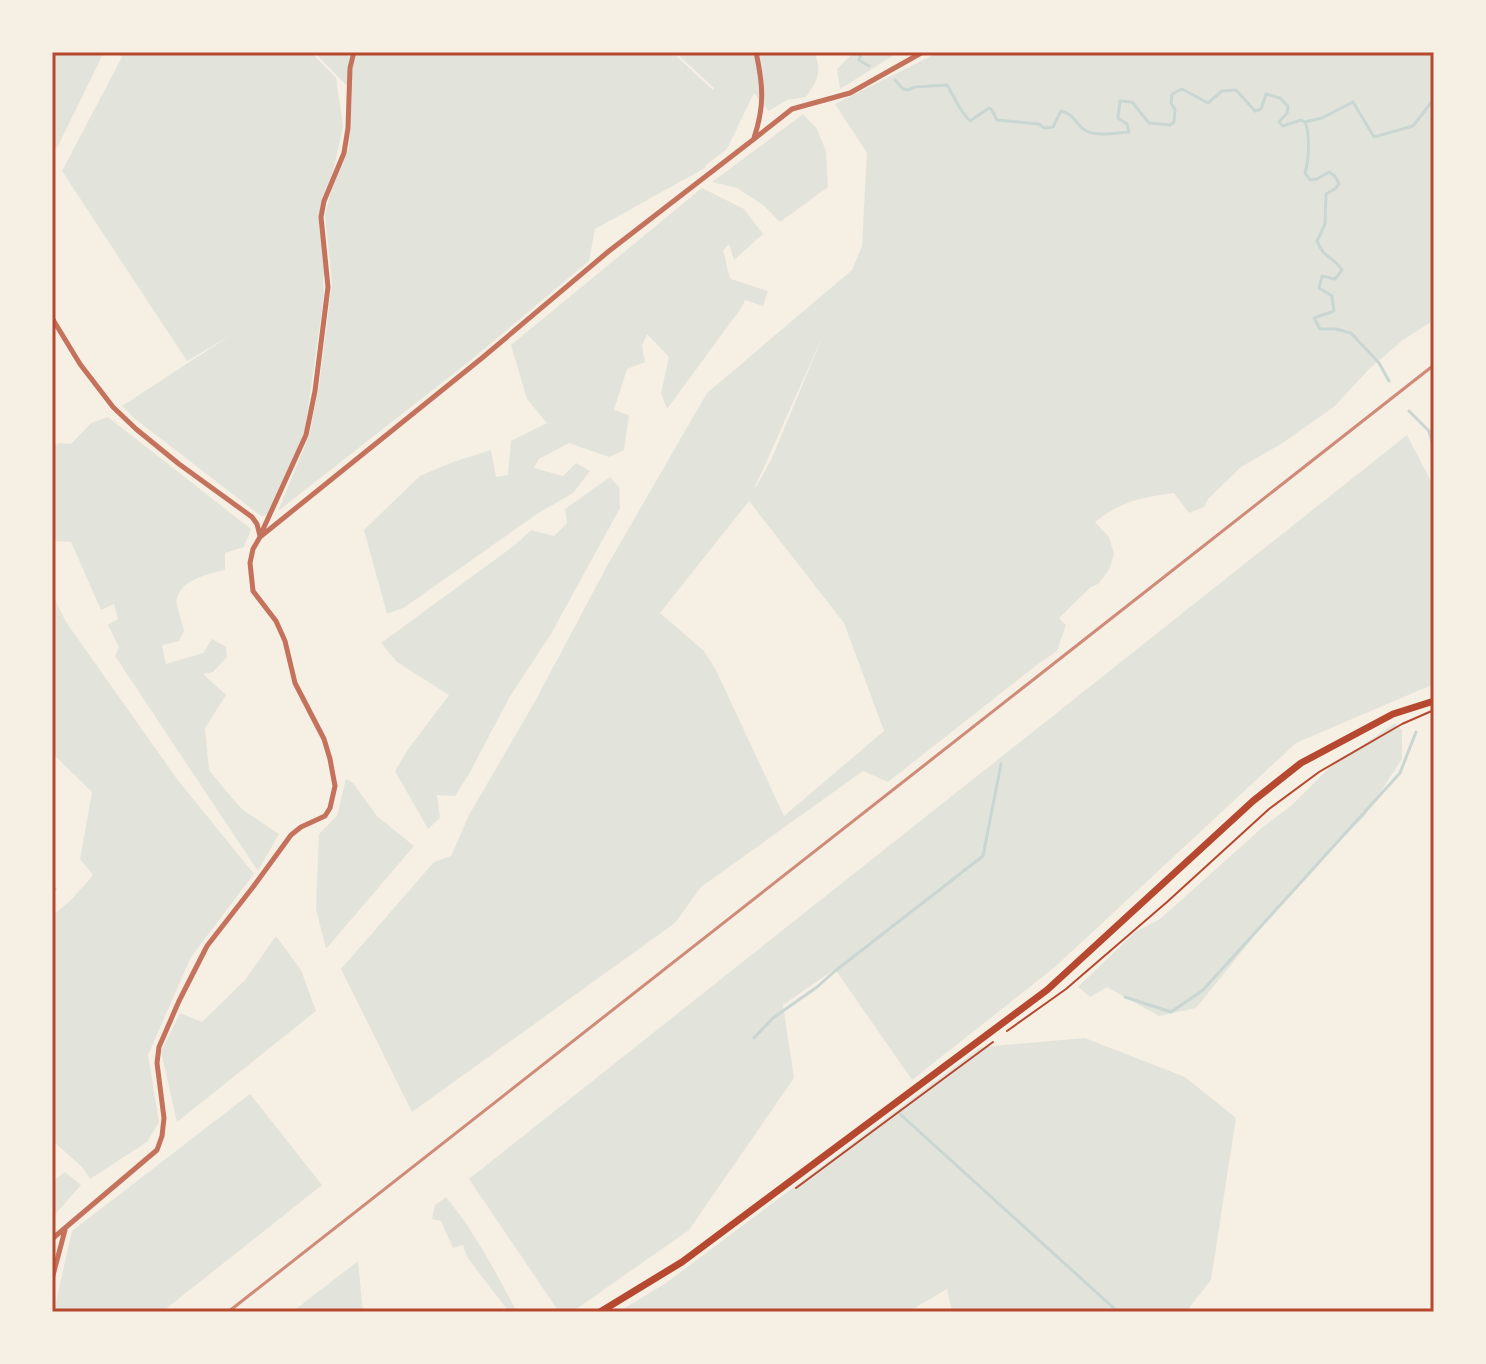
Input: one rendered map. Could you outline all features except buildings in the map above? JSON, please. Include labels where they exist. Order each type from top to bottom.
[{"type":"main road","points":[[600,1312],[682,1262],[1047,990],[1253,801],[1301,763],[1393,714],[1434,701]]},
{"type":"street","points":[[52,1239],[157,1150],[164,1118],[157,1063],[159,1047],[179,1001],[207,946],[291,835],[325,816],[330,808],[335,786],[324,739],[295,683],[285,641],[276,621],[253,591],[249,572],[253,549],[306,435],[315,391],[328,287],[321,217],[324,201],[344,153],[350,68],[354,52]]},
{"type":"street","points":[[754,139],[763,101],[756,52]]},
{"type":"street","points":[[260,537],[609,251],[792,109],[850,93],[923,52]]},
{"type":"street","points":[[52,318],[80,364],[113,407],[179,464],[252,517],[260,537]]},
{"type":"street","points":[[52,1279],[66,1228]]},
{"type":"path","points":[[1005,1032],[1066,989],[1269,809],[1319,772],[1402,724],[1434,710]]},
{"type":"shaded area","points":[[52,52],[104,52],[57,148],[52,148]]},
{"type":"shaded area","points":[[120,52],[311,52],[336,78],[343,126],[319,217],[326,275],[323,277],[324,296],[304,436],[268,515],[261,516],[122,406],[231,335],[187,361],[62,171],[122,57]]},
{"type":"shaded area","points":[[314,52],[672,52],[713,90],[675,52],[814,52],[818,71],[806,97],[787,100],[769,111],[754,93],[727,149],[705,168],[595,229],[589,261],[471,360],[278,511],[309,436],[319,387],[332,282],[325,215],[331,191],[349,148],[352,91]]},
{"type":"shaded area","points":[[849,52],[899,52],[840,89],[837,69],[850,56]]},
{"type":"shaded area","points":[[939,52],[1434,52],[1434,320],[1403,340],[1369,369],[1334,407],[1241,467],[1208,499],[1204,507],[1189,513],[1174,493],[1133,501],[1095,522],[1109,537],[1114,554],[1109,570],[1098,584],[1059,618],[1066,625],[1057,651],[888,782],[863,771],[701,887],[675,923],[412,1112],[341,969],[434,862],[451,856],[469,815],[707,393],[852,270],[862,246],[867,153],[835,104]],"holes":[[[825,331],[772,458],[755,487]],[[749,501],[844,623],[884,731],[784,816],[716,670],[704,651],[660,613]]]},
{"type":"shaded area","points":[[803,114],[817,129],[826,151],[828,187],[780,222],[763,205],[737,188],[712,182]]},
{"type":"shaded area","points":[[702,188],[744,209],[763,234],[734,260],[729,244],[723,251],[731,279],[768,291],[763,306],[745,300],[667,409],[661,393],[669,357],[647,334],[642,346],[645,362],[627,369],[614,410],[629,415],[624,450],[609,457],[569,443],[539,459],[534,468],[563,476],[576,463],[590,471],[573,493],[537,514],[405,607],[387,614],[364,530],[420,476],[453,462],[491,450],[496,477],[508,475],[511,441],[547,423],[527,399],[511,345]]},
{"type":"shaded area","points":[[108,417],[251,529],[244,547],[225,553],[225,570],[193,580],[180,590],[177,606],[184,631],[179,641],[162,645],[166,664],[203,653],[212,639],[226,647],[227,657],[213,672],[203,674],[226,695],[205,728],[209,770],[243,810],[279,834],[258,871],[115,656],[119,647],[108,625],[118,619],[114,604],[101,610],[71,542],[52,541],[52,446],[71,444],[91,423]]},
{"type":"shaded area","points":[[1407,435],[1434,487],[1434,684],[1296,743],[1055,967],[912,1080],[835,969],[783,1005],[794,1078],[689,1230],[572,1312],[559,1312],[469,1179]]},
{"type":"shaded area","points":[[610,477],[619,487],[620,508],[551,634],[509,698],[455,796],[437,795],[440,818],[428,829],[395,771],[449,695],[397,662],[381,643],[531,530],[554,536],[567,523],[565,509]]},
{"type":"shaded area","points":[[52,594],[66,622],[177,779],[254,874],[191,957],[148,1055],[159,1122],[147,1142],[90,1179],[82,1167],[52,1140],[52,916],[93,875],[80,859],[92,792],[52,753]]},
{"type":"shaded area","points":[[1395,723],[1402,730],[1402,759],[1364,817],[1289,893],[1196,1008],[1159,1016],[1107,987],[1090,997],[1078,987],[1135,932],[1160,919],[1264,826],[1291,806],[1329,768]]},
{"type":"shaded area","points":[[346,779],[353,783],[377,816],[414,846],[326,949],[316,909],[319,834],[337,816]]},
{"type":"shaded area","points":[[276,936],[301,970],[316,1011],[177,1122],[161,1052],[180,1013],[202,1022],[245,980]]},
{"type":"shaded area","points":[[1085,1038],[1185,1077],[1236,1118],[1211,1280],[1186,1312],[952,1312],[947,1289],[908,1312],[618,1312],[666,1283],[981,1047]]},
{"type":"shaded area","points":[[250,1094],[322,1185],[162,1312],[57,1312],[55,1306],[72,1231]]},
{"type":"shaded area","points":[[65,1172],[81,1185],[52,1218],[52,1181]]},
{"type":"shaded area","points":[[446,1197],[476,1238],[517,1312],[509,1312],[467,1257],[463,1245],[453,1248],[441,1221],[432,1219],[435,1205]]},
{"type":"shaded area","points":[[358,1261],[363,1312],[292,1312]]},
{"type":"waterway","points":[[862,52],[859,60],[869,66]]},
{"type":"waterway","points":[[895,80],[908,90],[947,85],[970,121],[989,108],[997,120],[1039,124],[1044,128],[1053,127],[1061,111],[1082,128],[1098,134],[1129,132],[1127,124],[1118,118],[1120,101],[1132,102],[1149,123],[1170,125],[1174,122],[1175,110],[1171,103],[1172,94],[1182,89],[1208,103],[1222,91],[1236,90],[1255,111],[1261,109],[1266,94],[1280,98],[1288,106],[1287,113],[1279,122],[1283,126],[1301,120],[1305,122],[1308,133],[1305,173],[1310,180],[1329,172],[1339,184],[1326,194],[1325,224],[1317,241],[1342,270],[1335,279],[1322,276],[1319,288],[1332,296],[1334,311],[1314,318],[1320,329],[1351,333],[1379,363],[1389,381]]},
{"type":"waterway","points":[[1305,122],[1322,118],[1353,102],[1374,137],[1413,126],[1434,99]]},
{"type":"waterway","points":[[1409,411],[1429,431],[1434,449]]},
{"type":"waterway","points":[[1125,997],[1171,1012],[1203,990],[1400,773],[1416,732]]},
{"type":"waterway","points":[[754,1038],[773,1018],[983,856],[1001,764]]},
{"type":"waterway","points":[[900,1114],[1118,1312]]},
{"type":"railway","points":[[228,1312],[1434,365]]}]
